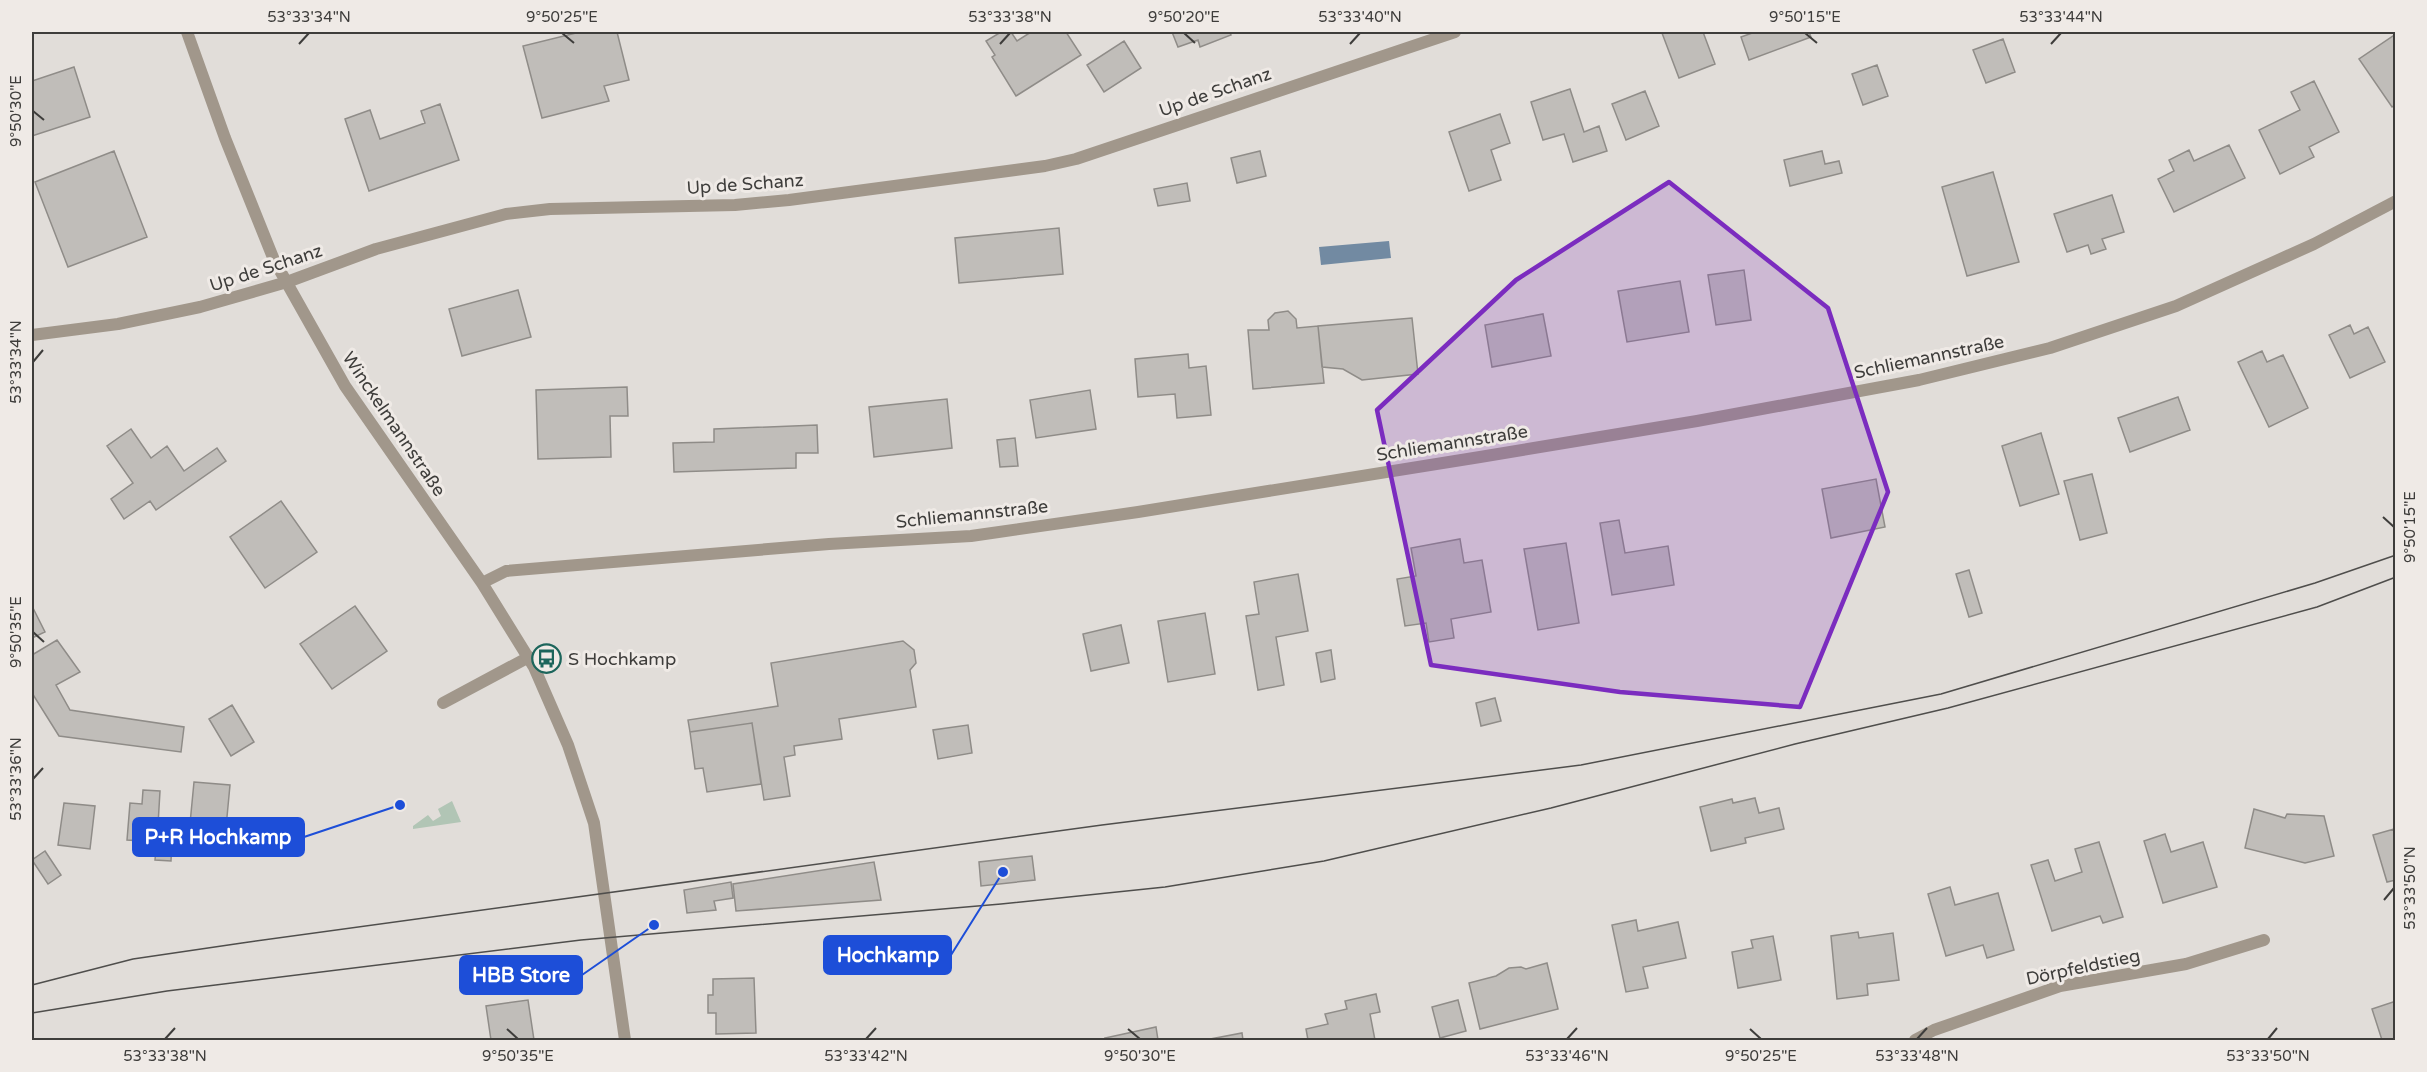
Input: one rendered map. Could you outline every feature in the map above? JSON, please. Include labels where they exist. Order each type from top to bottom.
[{"type":"street","name":"Winckelmannstraße","points":[[187,32],[274,260],[345,386],[482,583],[529,657],[568,746],[594,823],[626,1041]]},
{"type":"street","name":"Up de Schanz","points":[[32,335],[118,324],[200,307],[287,282],[376,249],[506,214],[550,209],[735,205],[1046,166],[1076,159],[1455,32]]},
{"type":"street","name":"Schliemannstraße","points":[[482,583],[506,571],[829,544],[971,536],[1116,515],[1697,421],[1919,380],[2050,348],[2176,306],[2314,244],[2396,201]]},
{"type":"street","points":[[443,703],[529,657]]},
{"type":"street","name":"Dörpfeldstieg","points":[[1915,1041],[1934,1030],[2060,986],[2186,964],[2264,940]]},
{"type":"highlighted area","points":[[1669,182],[1828,308],[1888,492],[1800,707],[1620,692],[1431,665],[1377,410],[1516,280]]},
{"type":"green space","points":[[452,801],[461,822],[413,829],[413,826],[428,815],[433,821],[441,816],[438,809]]},
{"type":"water","points":[[1389,241],[1391,258],[1321,265],[1319,247]]},
{"type":"building","points":[[580,32],[617,32],[629,80],[604,86],[609,101],[542,118],[523,46]]},
{"type":"building","points":[[1001,32],[1011,32],[1017,41],[1031,32],[1066,32],[1081,55],[1016,96],[992,57],[995,55],[986,41]]},
{"type":"building","points":[[1172,32],[1229,32],[1231,35],[1200,47],[1198,40],[1178,47]]},
{"type":"building","points":[[1703,32],[1715,64],[1679,78],[1662,33]]},
{"type":"building","points":[[1755,32],[1809,32],[1811,37],[1749,60],[1741,37]]},
{"type":"building","points":[[2396,34],[2396,104],[2392,107],[2359,59]]},
{"type":"building","points":[[2003,39],[2015,72],[1986,83],[1973,50]]},
{"type":"building","points":[[1124,41],[1141,68],[1104,92],[1087,65]]},
{"type":"building","points":[[1877,65],[1888,96],[1863,105],[1852,74]]},
{"type":"building","points":[[74,67],[90,117],[32,136],[32,81]]},
{"type":"building","points":[[2314,81],[2339,132],[2309,147],[2314,157],[2280,174],[2259,130],[2300,110],[2291,92]]},
{"type":"building","points":[[1570,89],[1584,132],[1599,126],[1607,151],[1573,162],[1564,134],[1543,140],[1531,102]]},
{"type":"building","points":[[1645,91],[1659,126],[1626,140],[1612,104]]},
{"type":"building","points":[[440,104],[459,160],[369,191],[345,119],[370,110],[380,139],[425,123],[421,111]]},
{"type":"building","points":[[1500,114],[1510,143],[1491,150],[1501,180],[1469,191],[1449,132]]},
{"type":"building","points":[[2229,145],[2245,178],[2174,212],[2158,179],[2174,171],[2169,160],[2189,150],[2194,161]]},
{"type":"building","points":[[114,151],[147,237],[68,267],[35,182]]},
{"type":"building","points":[[1260,151],[1266,176],[1237,183],[1231,158]]},
{"type":"building","points":[[1822,151],[1825,164],[1839,161],[1842,173],[1790,186],[1784,160]]},
{"type":"building","points":[[1993,172],[2019,262],[1967,276],[1942,187]]},
{"type":"building","points":[[1187,183],[1190,201],[1158,206],[1154,189]]},
{"type":"building","points":[[2112,195],[2124,232],[2102,239],[2106,249],[2091,254],[2088,245],[2067,252],[2054,214]]},
{"type":"building","points":[[1059,228],[1063,274],[959,283],[955,238]]},
{"type":"building","points":[[1744,270],[1751,320],[1716,325],[1708,275]]},
{"type":"building","points":[[1680,281],[1689,332],[1627,342],[1618,291]]},
{"type":"building","points":[[518,290],[531,337],[462,356],[449,309]]},
{"type":"building","points":[[1288,311],[1296,319],[1297,328],[1318,326],[1324,383],[1253,389],[1248,330],[1269,330],[1268,320],[1275,313]]},
{"type":"building","points":[[1543,314],[1551,356],[1492,367],[1485,325]]},
{"type":"building","points":[[1412,318],[1418,374],[1362,380],[1343,369],[1322,367],[1318,326]]},
{"type":"building","points":[[2350,325],[2354,334],[2368,327],[2385,362],[2350,378],[2329,335]]},
{"type":"building","points":[[2262,351],[2267,362],[2283,355],[2308,408],[2269,427],[2238,362]]},
{"type":"building","points":[[1188,354],[1189,368],[1206,366],[1211,415],[1177,418],[1175,394],[1138,397],[1135,359]]},
{"type":"building","points":[[627,387],[628,416],[610,416],[611,457],[538,459],[536,390]]},
{"type":"building","points":[[1090,390],[1096,429],[1036,438],[1030,400]]},
{"type":"building","points":[[2178,397],[2190,430],[2130,452],[2118,418]]},
{"type":"building","points":[[947,399],[952,448],[874,457],[869,407]]},
{"type":"building","points":[[817,425],[818,453],[796,453],[796,468],[674,472],[673,443],[714,442],[714,429]]},
{"type":"building","points":[[131,429],[151,458],[167,446],[184,471],[217,448],[226,461],[156,510],[150,501],[124,519],[111,499],[133,483],[107,446]]},
{"type":"building","points":[[2041,433],[2059,494],[2020,506],[2002,446]]},
{"type":"building","points":[[1015,438],[1018,466],[1000,467],[997,440]]},
{"type":"building","points":[[2092,474],[2107,533],[2080,540],[2064,481]]},
{"type":"building","points":[[1876,479],[1885,527],[1831,538],[1822,489]]},
{"type":"building","points":[[281,501],[317,552],[265,588],[230,537]]},
{"type":"building","points":[[1619,520],[1625,553],[1668,546],[1674,585],[1612,595],[1600,523]]},
{"type":"building","points":[[1460,539],[1464,563],[1482,560],[1491,612],[1451,619],[1454,638],[1429,642],[1426,623],[1405,626],[1397,579],[1416,576],[1411,548]]},
{"type":"building","points":[[1566,543],[1579,623],[1538,630],[1524,549]]},
{"type":"building","points":[[1969,570],[1982,613],[1969,617],[1956,574]]},
{"type":"building","points":[[1298,574],[1308,631],[1276,637],[1284,685],[1258,690],[1246,616],[1259,614],[1254,582]]},
{"type":"building","points":[[32,606],[45,632],[32,638]]},
{"type":"building","points":[[355,606],[387,651],[332,689],[300,644]]},
{"type":"building","points":[[1205,613],[1215,674],[1168,682],[1158,621]]},
{"type":"building","points":[[1121,625],[1129,663],[1091,671],[1083,634]]},
{"type":"building","points":[[57,640],[80,672],[56,685],[70,710],[184,727],[181,752],[59,736],[32,693],[32,655]]},
{"type":"building","points":[[903,641],[914,650],[916,663],[910,670],[916,707],[839,719],[842,739],[794,746],[795,755],[784,757],[790,796],[764,800],[752,723],[690,732],[688,720],[778,706],[771,663]]},
{"type":"building","points":[[1331,650],[1335,679],[1321,682],[1316,653]]},
{"type":"building","points":[[1495,698],[1501,721],[1481,726],[1476,703]]},
{"type":"building","points":[[232,705],[254,742],[231,756],[209,719]]},
{"type":"building","points":[[752,723],[761,784],[707,792],[703,768],[695,769],[690,732]]},
{"type":"building","points":[[968,725],[972,753],[938,759],[933,730]]},
{"type":"building","points":[[194,782],[230,785],[225,838],[189,834]]},
{"type":"building","points":[[143,790],[160,791],[157,842],[127,840],[130,803],[142,804]]},
{"type":"building","points":[[1755,798],[1759,813],[1779,808],[1784,829],[1745,838],[1746,843],[1711,851],[1700,807],[1732,799],[1733,803]]},
{"type":"building","points":[[64,803],[95,806],[90,849],[58,845]]},
{"type":"building","points":[[2254,809],[2285,818],[2287,814],[2324,816],[2334,856],[2305,863],[2245,848]]},
{"type":"building","points":[[2394,829],[2396,880],[2387,882],[2373,835]]},
{"type":"building","points":[[2165,834],[2171,852],[2203,842],[2217,887],[2163,903],[2144,841]]},
{"type":"building","points":[[157,838],[172,839],[171,861],[155,860]]},
{"type":"building","points":[[2099,842],[2123,917],[2103,923],[2100,916],[2052,931],[2031,865],[2048,860],[2055,881],[2082,872],[2075,849]]},
{"type":"building","points":[[45,851],[61,875],[48,884],[32,860]]},
{"type":"building","points":[[1032,856],[1035,880],[981,886],[979,862]]},
{"type":"building","points":[[874,862],[881,900],[736,911],[733,884]]},
{"type":"building","points":[[731,882],[733,898],[714,901],[716,910],[687,913],[684,890]]},
{"type":"building","points":[[1950,887],[1955,905],[1998,893],[2014,950],[1987,958],[1983,945],[1946,956],[1928,894]]},
{"type":"building","points":[[1636,920],[1638,931],[1678,922],[1686,958],[1643,967],[1648,988],[1626,992],[1612,925]]},
{"type":"building","points":[[1858,932],[1859,938],[1893,933],[1899,980],[1867,984],[1868,995],[1837,999],[1831,936]]},
{"type":"building","points":[[1773,936],[1781,980],[1738,988],[1732,952],[1753,948],[1751,940]]},
{"type":"building","points":[[1547,963],[1558,1009],[1480,1029],[1469,983],[1496,976],[1509,968],[1526,969]]},
{"type":"building","points":[[754,978],[756,1033],[716,1034],[716,1013],[708,1013],[708,995],[713,995],[713,979]]},
{"type":"building","points":[[1376,994],[1380,1012],[1370,1014],[1375,1040],[1308,1040],[1306,1029],[1328,1024],[1325,1014],[1347,1009],[1345,1001]]},
{"type":"building","points":[[528,1000],[534,1040],[491,1040],[486,1006]]},
{"type":"building","points":[[1458,1000],[1466,1031],[1440,1038],[1432,1007]]},
{"type":"building","points":[[2396,1001],[2396,1040],[2382,1040],[2372,1009]]},
{"type":"building","points":[[1156,1027],[1158,1040],[1106,1040],[1105,1038]]},
{"type":"building","points":[[1242,1033],[1243,1040],[1205,1040]]},
{"type":"tram line","points":[[32,985],[133,959],[242,943],[1102,825],[1581,765],[1941,694],[2315,583],[2396,555]]},
{"type":"tram line","points":[[32,1013],[167,991],[581,940],[1001,904],[1165,887],[1324,861],[1551,808],[1795,744],[1948,708],[2317,607],[2396,577]]},
{"type":"place","name":"S Hochkamp","points":[[547,659]]},
{"type":"place","name":"P+R Hochkamp","points":[[400,805]]},
{"type":"place","name":"Hochkamp","points":[[1003,872]]},
{"type":"place","name":"HBB Store","points":[[654,925]]}]
